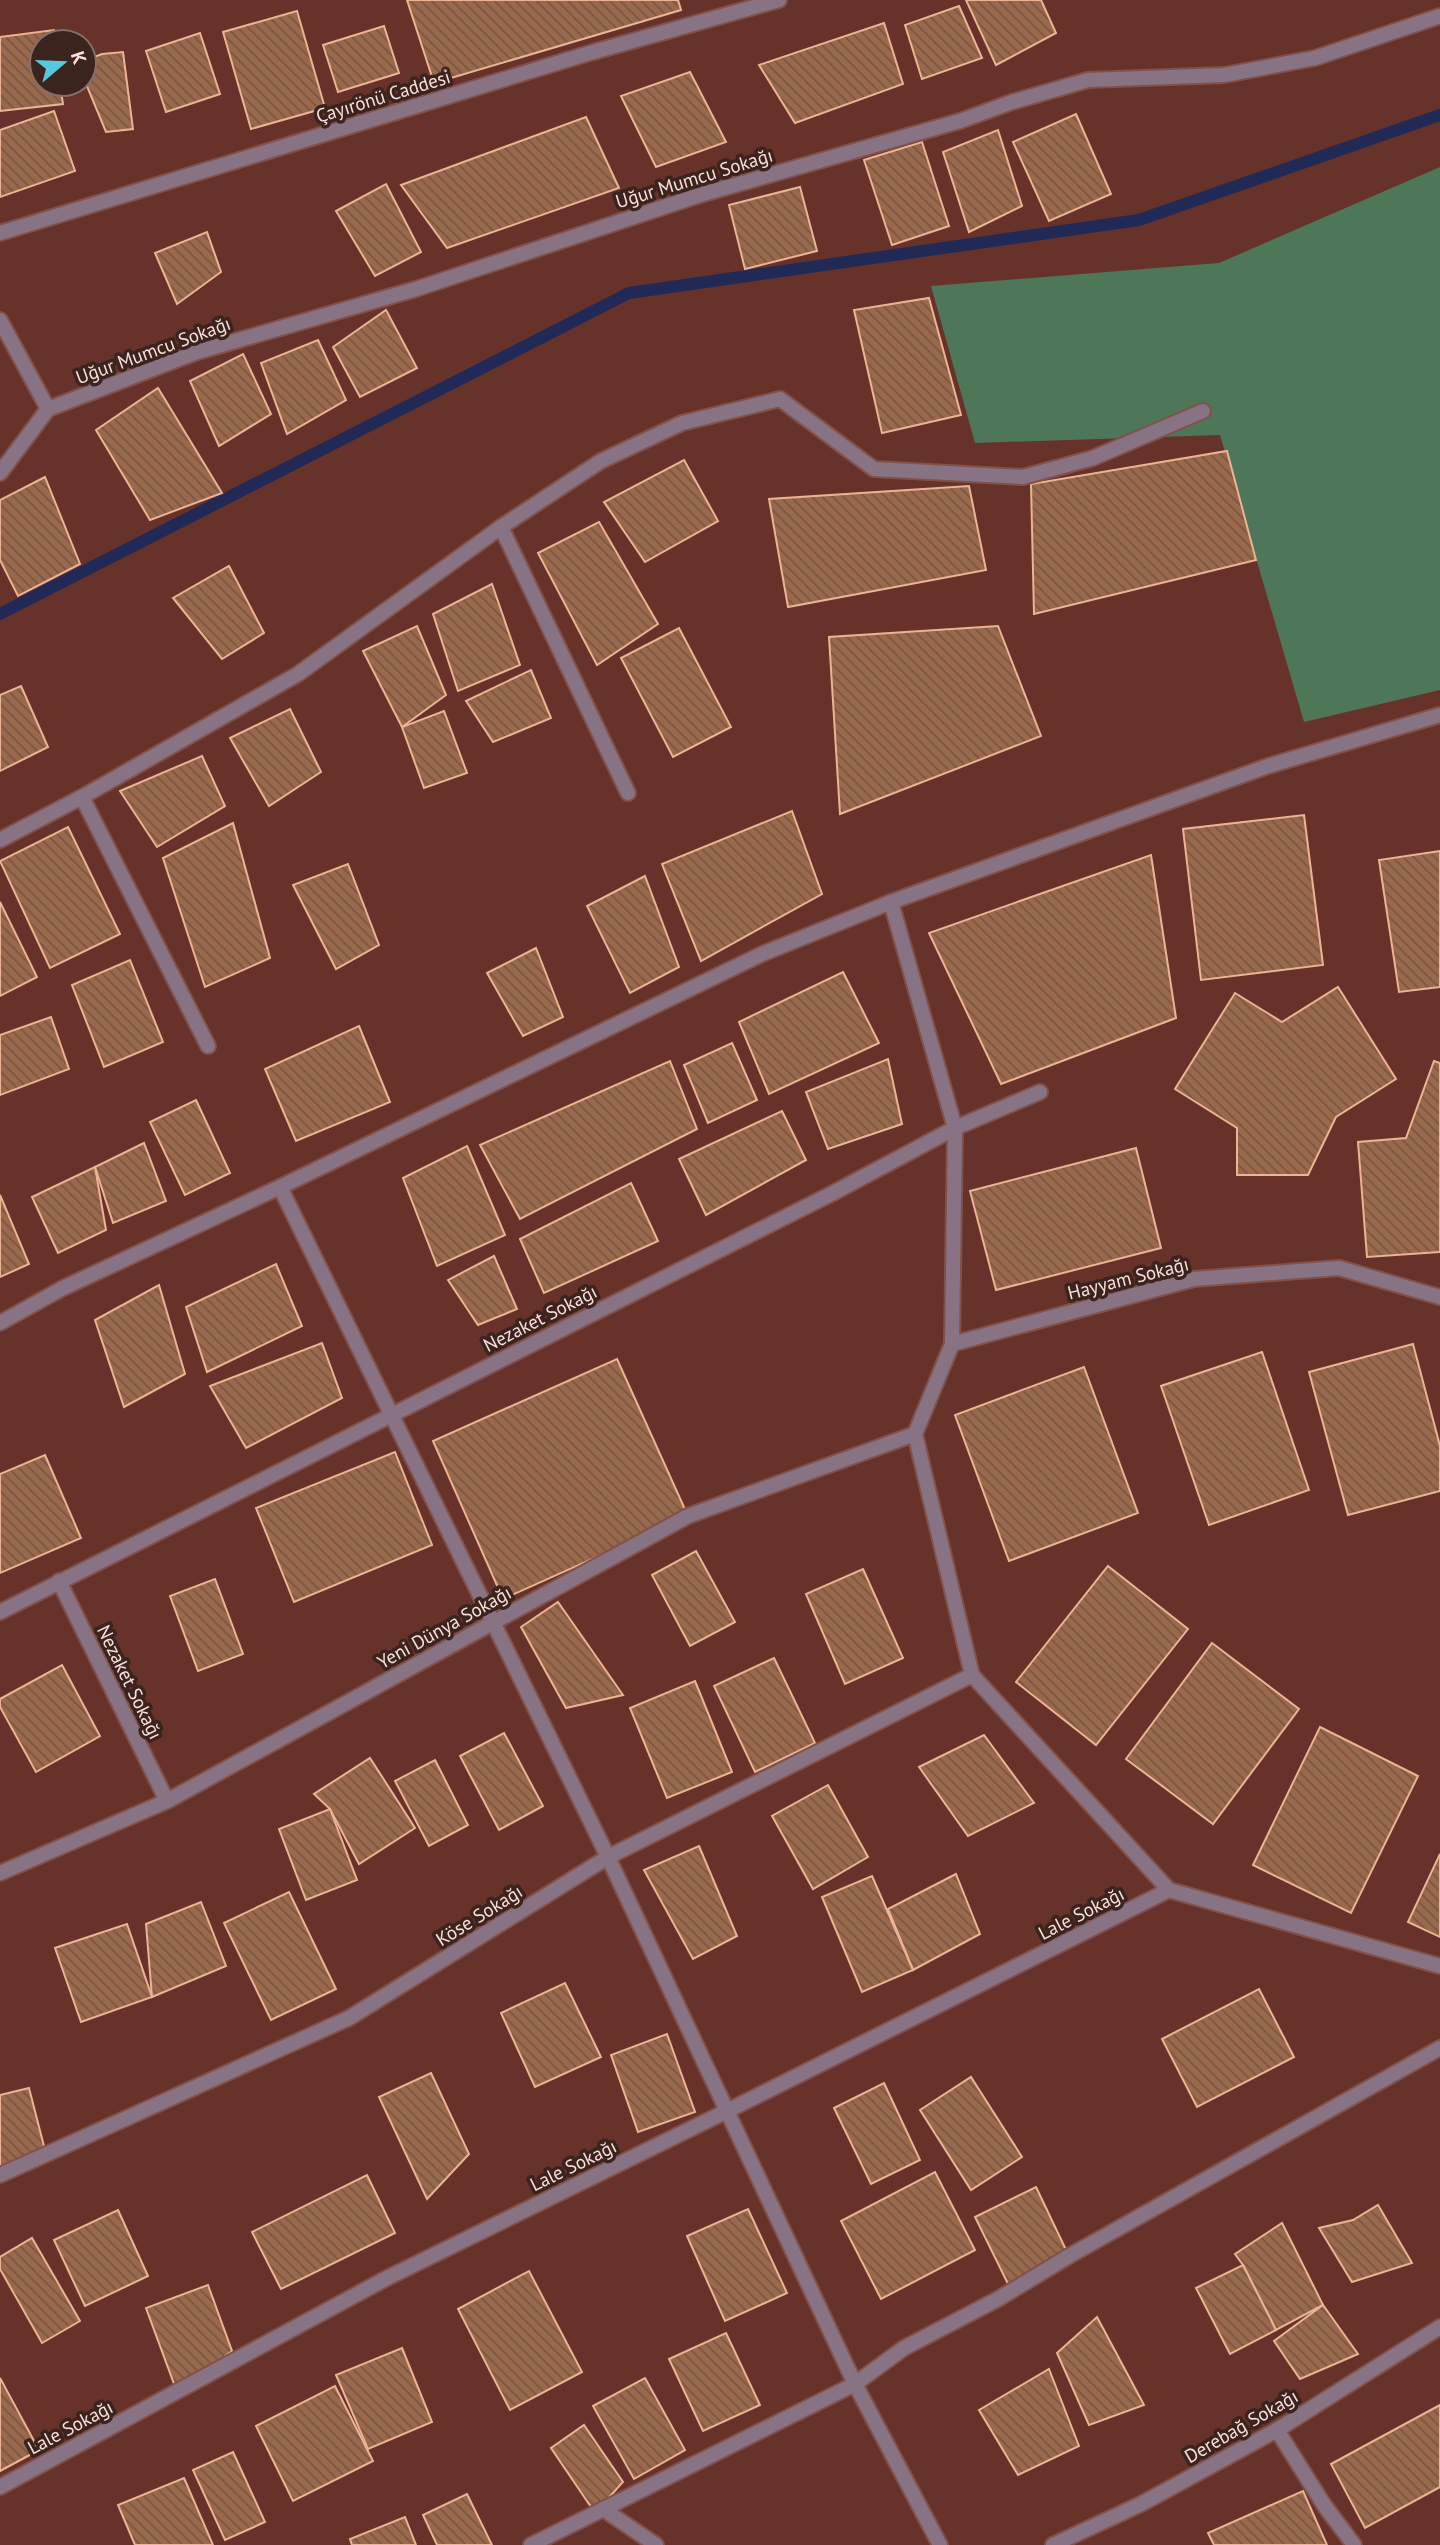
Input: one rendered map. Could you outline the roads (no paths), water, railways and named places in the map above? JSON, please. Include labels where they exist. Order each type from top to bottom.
[{"type":"street","name":"Çayırönü Caddesi","points":[[0,233],[580,56],[779,0]]},
{"type":"street","name":"Uğur Mumcu Sokağı","points":[[48,409],[197,352],[416,289],[703,194],[960,121],[1012,102],[1088,80],[1237,73],[1315,58],[1440,16]]},
{"type":"street","points":[[0,320],[48,409],[0,473]]},
{"type":"street","points":[[0,840],[82,797],[298,674],[500,527],[601,461],[682,423],[780,399],[874,469],[1023,477],[1093,458],[1203,411]]},
{"type":"street","points":[[500,527],[628,793]]},
{"type":"street","points":[[0,1323],[63,1288],[281,1187],[762,954],[891,902],[1268,766],[1440,715]]},
{"type":"street","points":[[82,797],[208,1046]]},
{"type":"street","points":[[891,902],[954,1128],[952,1344],[915,1434],[972,1675],[1169,1890],[1440,1966]]},
{"type":"street","name":"Nezaket Sokağı","points":[[0,1612],[833,1193],[954,1128],[1040,1092]]},
{"type":"street","points":[[281,1187],[608,1857],[855,2384],[940,2545]]},
{"type":"street","name":"Hayyam Sokağı","points":[[952,1344],[1194,1279],[1339,1268],[1440,1297]]},
{"type":"street","name":"Yeni Dünya Sokağı","points":[[0,1873],[167,1801],[688,1516],[915,1434]]},
{"type":"street","name":"Nezaket Sokağı","points":[[59,1581],[167,1801]]},
{"type":"street","name":"Köse Sokağı","points":[[0,2175],[349,2018],[608,1857],[972,1675]]},
{"type":"street","name":"Lale Sokağı","points":[[0,2487],[387,2278],[1169,1890]]},
{"type":"street","points":[[531,2545],[855,2384],[904,2348],[998,2299],[1069,2256],[1440,2048]]},
{"type":"street","name":"Derebağ Sokağı","points":[[1053,2545],[1141,2504],[1277,2430],[1440,2327]]},
{"type":"street","points":[[1277,2430],[1324,2505],[1354,2545]]},
{"type":"street","points":[[603,2509],[656,2545]]},
{"type":"waterway","points":[[0,614],[629,293],[1139,220],[1440,115]]}]
